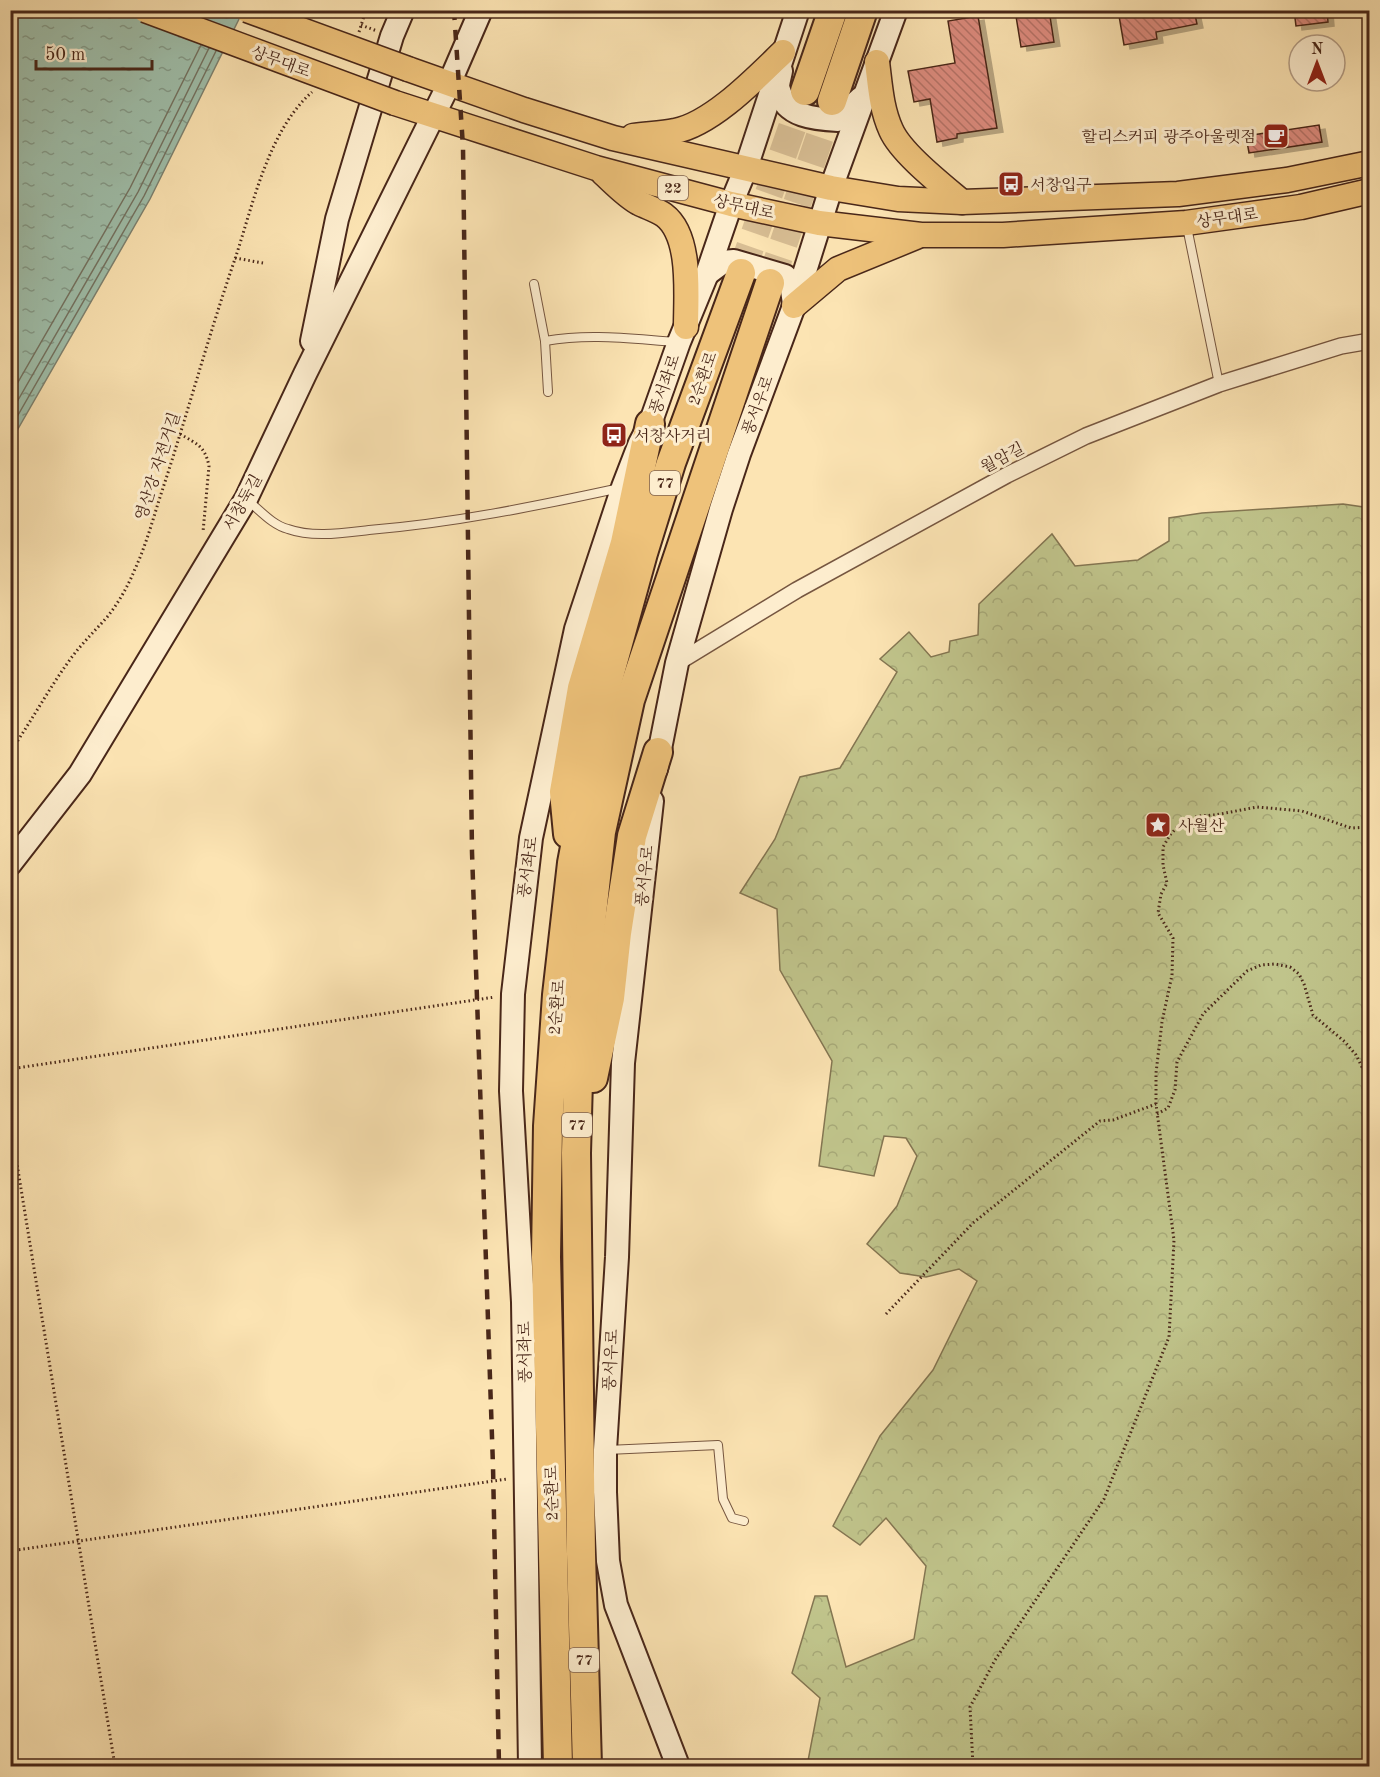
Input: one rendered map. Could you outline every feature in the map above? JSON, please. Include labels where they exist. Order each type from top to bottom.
[{"type":"highway","points":[[805,91],[832,10]]},
{"type":"highway","points":[[832,101],[863,10]]},
{"type":"highway","name":"2순환로","points":[[558,1767],[546,1257],[548,1126],[556,995],[572,863],[603,698],[643,553],[671,463],[741,273]]},
{"type":"highway","name":"2순환로","points":[[586,1767],[576,1153],[578,1080],[586,970],[601,832],[630,700],[770,283]]},
{"type":"highway","points":[[572,863],[564,792],[582,688],[624,543],[650,424]]},
{"type":"highway","points":[[576,1153],[610,998],[617,933],[632,836],[658,752]]},
{"type":"main road","name":"상무대로","points":[[145,10],[394,103],[596,168],[731,204],[819,223],[921,235],[1003,235],[1186,223],[1301,207],[1370,191]]},
{"type":"main road","name":"상무대로","points":[[247,10],[449,84],[613,138],[831,188],[898,199],[962,202],[1178,194],[1287,180],[1370,163]]},
{"type":"main road","points":[[613,138],[677,131],[713,114],[749,85],[783,52]]},
{"type":"main road","points":[[877,62],[881,99],[891,132],[916,163],[962,202]]},
{"type":"main road","points":[[596,168],[637,202],[664,215],[677,231],[684,255],[686,280],[682,334]]},
{"type":"main road","points":[[794,306],[838,269],[921,235]]},
{"type":"street","points":[[305,374],[338,219],[385,59],[403,10]]},
{"type":"street","name":"서창둑길","points":[[10,864],[80,774],[246,499],[305,374],[449,84],[481,10]]},
{"type":"street","name":"풍서좌로","points":[[530,1767],[523,1302],[511,1091],[513,994],[531,838],[576,629],[623,487],[650,424],[746,168],[798,10]]},
{"type":"street","name":"풍서우로","points":[[678,1767],[622,1622],[612,1585],[608,1561],[605,1450],[616,1257],[623,1063],[658,752],[677,663],[721,509],[794,306],[831,188],[896,10]]},
{"type":"street","points":[[783,52],[778,90],[788,107],[810,118],[838,120],[866,93]]},
{"type":"street","points":[[707,274],[723,262],[734,261],[784,276],[791,283],[794,306]]},
{"type":"street","name":"월암길","points":[[677,663],[797,590],[1024,466],[1086,436],[1219,384],[1341,346],[1370,341]]},
{"type":"lane","points":[[1186,223],[1219,384]]},
{"type":"lane","points":[[534,284],[545,341],[548,392]]},
{"type":"lane","points":[[545,341],[573,336],[682,334]]},
{"type":"lane","points":[[246,499],[279,526],[305,533],[333,534],[440,523],[526,509],[623,487]]},
{"type":"lane","points":[[605,1450],[718,1445],[723,1499],[732,1518],[744,1521]]},
{"type":"path","name":"영산강 자전거길","points":[[10,752],[84,640],[108,616],[127,586],[140,557],[180,434],[209,333],[269,160]]},
{"type":"path","points":[[235,258],[263,263]]},
{"type":"path","points":[[180,434],[201,446],[207,456],[209,466],[202,543]]},
{"type":"path","points":[[973,1767],[970,1707],[995,1660],[1104,1499],[1169,1337],[1174,1240],[1156,1104],[1156,1073],[1162,1022],[1172,975],[1173,938],[1158,913],[1161,894],[1167,883],[1163,866],[1163,847],[1180,824],[1198,816],[1257,807],[1302,811],[1351,828],[1370,827]]},
{"type":"path","points":[[1157,1114],[1168,1108],[1175,1090],[1177,1062],[1203,1014],[1247,971],[1261,965],[1275,964],[1290,967],[1299,975],[1304,984],[1313,1016],[1345,1042],[1362,1067],[1370,1071]]},
{"type":"path","points":[[10,1069],[513,994]]},
{"type":"path","points":[[886,1314],[973,1223],[1100,1121],[1113,1120],[1156,1104]]},
{"type":"path","points":[[10,1121],[115,1767]]},
{"type":"path","points":[[10,1551],[526,1476]]},
{"type":"green space","points":[[1343,504],[1370,508],[1369,1766],[807,1766],[820,1698],[792,1673],[815,1596],[827,1596],[846,1667],[914,1639],[926,1566],[886,1518],[860,1545],[833,1526],[880,1436],[933,1370],[977,1281],[959,1269],[926,1277],[900,1273],[867,1244],[897,1206],[917,1156],[906,1138],[884,1136],[874,1176],[819,1166],[832,1061],[780,970],[777,909],[740,893],[775,839],[800,777],[840,768],[897,672],[880,659],[909,632],[931,657],[949,652],[950,641],[978,635],[979,604],[1052,534],[1075,566],[1138,560],[1169,541],[1169,518],[1202,513]]},
{"type":"water","points":[[11,11],[243,11],[150,199],[11,441]]},
{"type":"building","points":[[1015,10],[1049,10],[1054,42],[1021,47]]},
{"type":"building","points":[[1118,10],[1194,10],[1197,24],[1156,32],[1157,39],[1124,45]]},
{"type":"building","points":[[1294,10],[1327,10],[1328,22],[1296,26]]},
{"type":"building","points":[[978,16],[997,128],[957,134],[957,138],[937,142],[930,99],[914,102],[908,71],[955,63],[948,21]]},
{"type":"building","points":[[1319,125],[1322,142],[1249,153],[1246,136]]},
{"type":"tunnel","points":[[741,273],[805,91]]},
{"type":"tunnel","points":[[770,283],[832,101]]},
{"type":"railway","points":[[454,10],[463,147],[472,852],[493,1466],[499,1766]]},
{"type":"place","name":"할리스커피 광주아울렛점","points":[[1276,136]]},
{"type":"place","name":"서창입구","points":[[1011,184]]},
{"type":"place","name":"서창사거리","points":[[614,435]]},
{"type":"place","name":"사월산","points":[[1158,825]]}]
